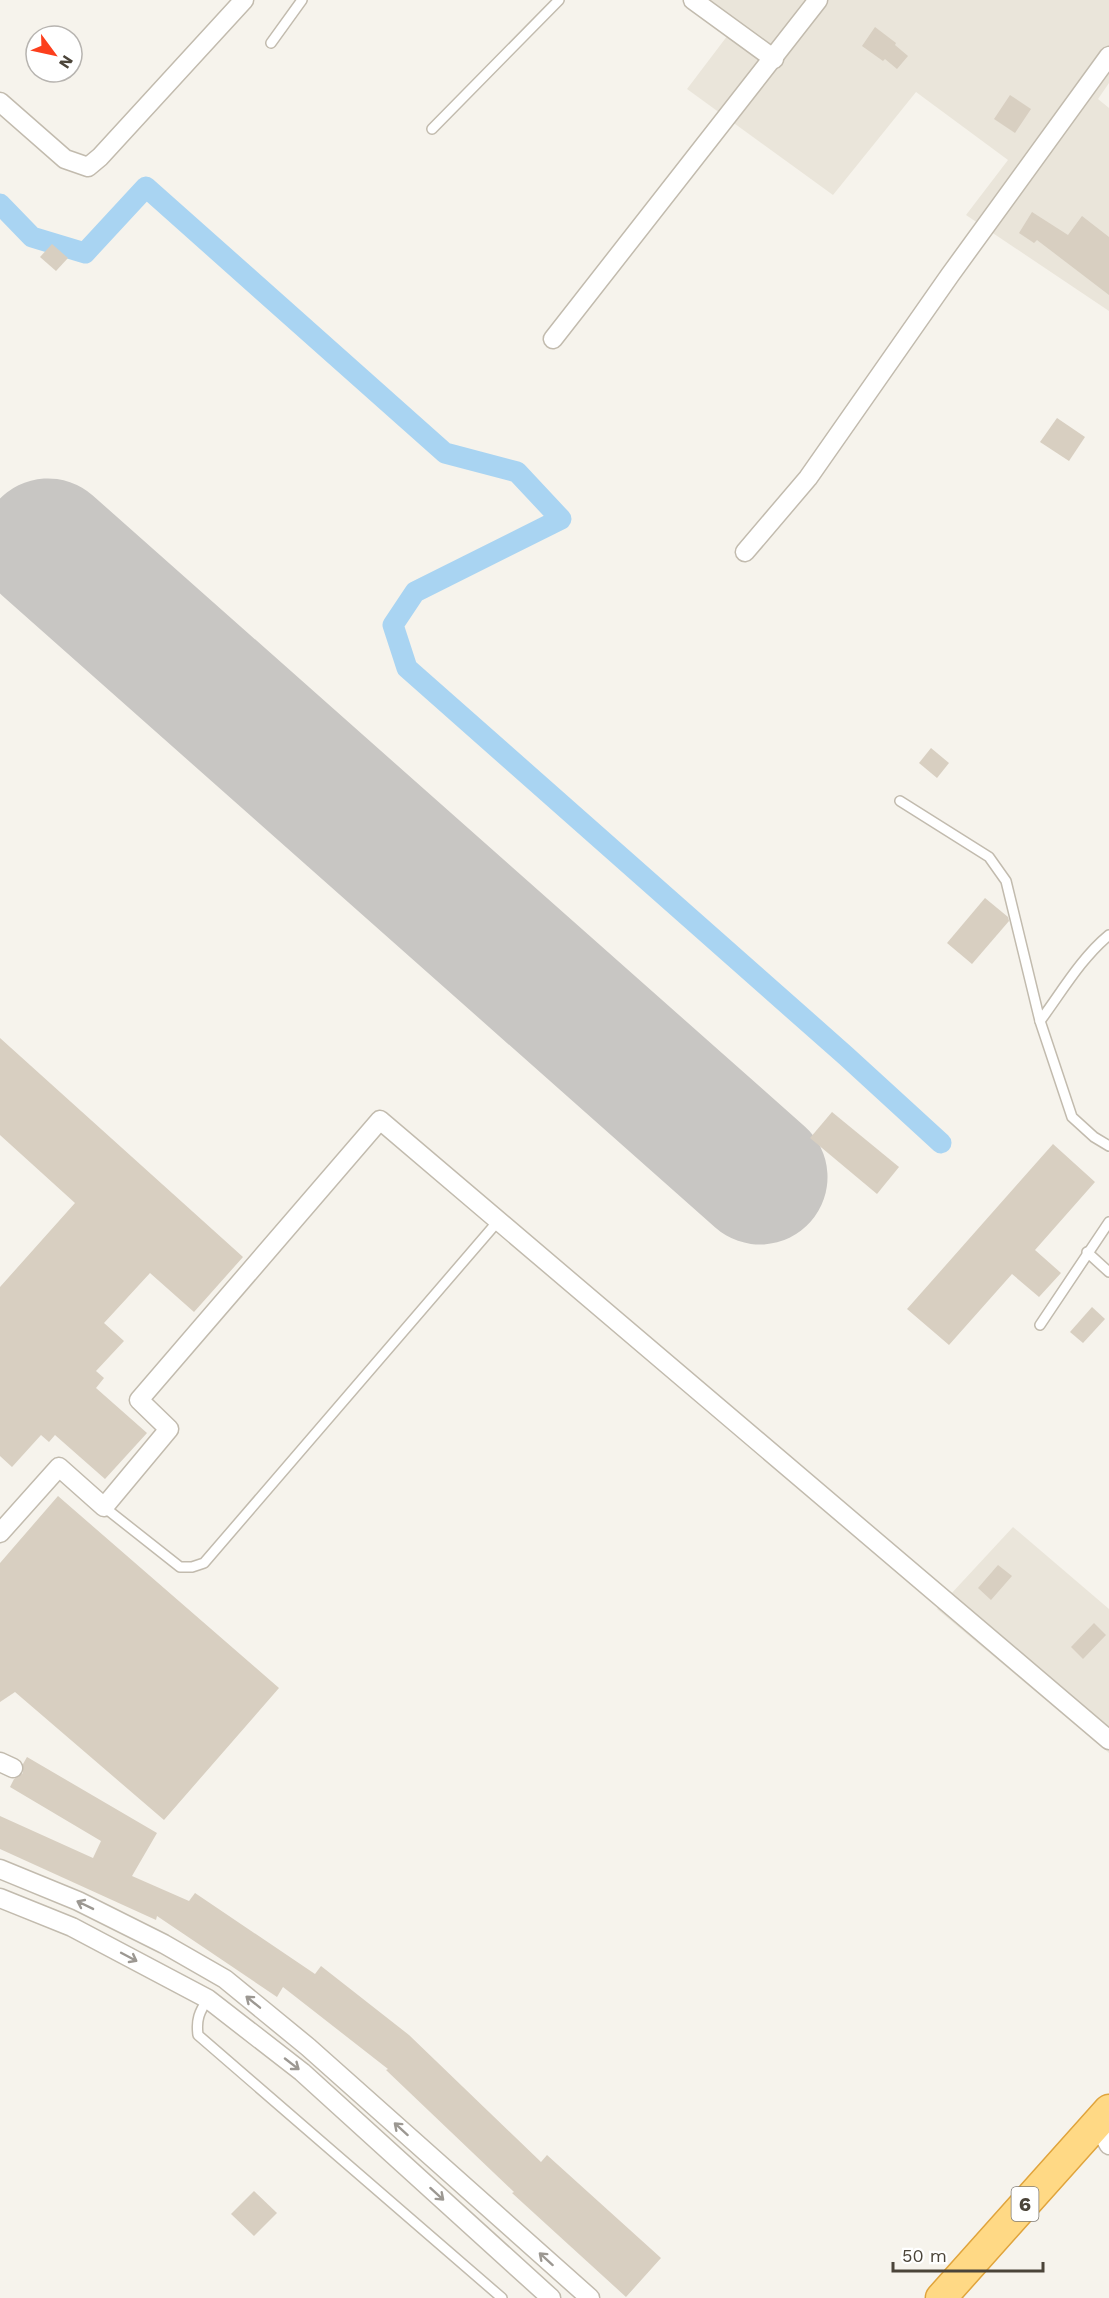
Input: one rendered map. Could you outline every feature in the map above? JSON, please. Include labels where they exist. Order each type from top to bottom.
[{"type":"highway","name":"6","points":[[941,2298],[1105,2127]]},
{"type":"street","points":[[0,102],[65,159],[88,166],[100,157],[244,0]]},
{"type":"street","points":[[693,0],[774,59]]},
{"type":"street","points":[[553,339],[818,0]]},
{"type":"street","points":[[745,552],[808,478],[950,275],[1109,56]]},
{"type":"street","points":[[0,1533],[59,1467],[104,1507],[169,1429],[139,1400],[380,1120],[1109,1740]]},
{"type":"street","points":[[0,1869],[78,1901],[164,1944],[225,1979],[308,2047],[590,2298]]},
{"type":"street","points":[[0,1898],[72,1927],[208,1999],[302,2072],[551,2298]]},
{"type":"street","points":[[208,1999],[225,1979]]},
{"type":"lane","points":[[271,42],[302,0]]},
{"type":"lane","points":[[432,129],[559,0]]},
{"type":"lane","points":[[900,801],[989,857],[1006,881],[1040,1022],[1072,1117],[1094,1137],[1109,1146]]},
{"type":"lane","points":[[1040,1022],[1099,943],[1109,935]]},
{"type":"lane","points":[[104,1507],[180,1567],[192,1568],[204,1563],[499,1220]]},
{"type":"lane","points":[[1040,1325],[1109,1222]]},
{"type":"lane","points":[[1087,1252],[1109,1272]]},
{"type":"lane","points":[[208,1999],[199,2013],[196,2025],[198,2035],[502,2298]]},
{"type":"shaded area","points":[[685,0],[1109,0],[1109,83],[1098,99],[1109,108],[1109,311],[966,215],[1008,160],[916,92],[833,195],[687,89],[731,31]]},
{"type":"shaded area","points":[[1013,1527],[1109,1609],[1109,1753],[937,1609]]},
{"type":"building","points":[[875,27],[896,43],[895,45],[908,56],[897,69],[862,46]]},
{"type":"building","points":[[1010,95],[1031,109],[1015,133],[994,119]]},
{"type":"building","points":[[1032,212],[1068,235],[1082,216],[1109,237],[1109,295],[1037,240],[1034,243],[1019,233]]},
{"type":"building","points":[[52,244],[68,258],[56,271],[40,257]]},
{"type":"building","points":[[1057,418],[1085,437],[1069,461],[1040,442]]},
{"type":"building","points":[[931,748],[949,763],[937,778],[919,763]]},
{"type":"building","points":[[985,898],[1008,917],[1009,921],[972,964],[947,943]]},
{"type":"building","points":[[0,1038],[243,1257],[194,1312],[150,1273],[104,1323],[124,1341],[96,1371],[104,1378],[96,1388],[147,1433],[105,1479],[55,1435],[49,1442],[41,1435],[12,1467],[0,1456],[0,1287],[75,1203],[0,1135]]},
{"type":"building","points":[[832,1112],[899,1167],[877,1194],[810,1138]]},
{"type":"building","points":[[1053,1144],[1095,1182],[1035,1250],[1061,1273],[1039,1297],[1012,1274],[949,1345],[907,1309]]},
{"type":"building","points":[[1092,1307],[1105,1319],[1083,1343],[1070,1332]]},
{"type":"building","points":[[58,1496],[279,1688],[164,1820],[15,1692],[0,1702],[0,1563]]},
{"type":"building","points":[[998,1565],[1012,1576],[991,1600],[978,1588]]},
{"type":"building","points":[[1094,1623],[1106,1635],[1083,1659],[1071,1647]]},
{"type":"building","points":[[27,1757],[157,1833],[132,1876],[189,1901],[195,1893],[315,1974],[321,1966],[409,2035],[541,2162],[547,2155],[661,2258],[626,2297],[512,2193],[514,2192],[386,2070],[388,2069],[283,1987],[277,1997],[157,1916],[156,1920],[0,1849],[0,1816],[93,1858],[101,1841],[10,1787],[14,1779],[23,1773],[23,1764]]},
{"type":"building","points":[[254,2191],[277,2213],[254,2236],[231,2214]]},
{"type":"waterway","points":[[0,204],[32,237],[85,253],[146,187],[445,453],[517,472],[561,519],[415,592],[393,625],[407,668],[846,1056],[941,1143]]},
{"type":"runway","points":[[48,546],[760,1177]]}]
